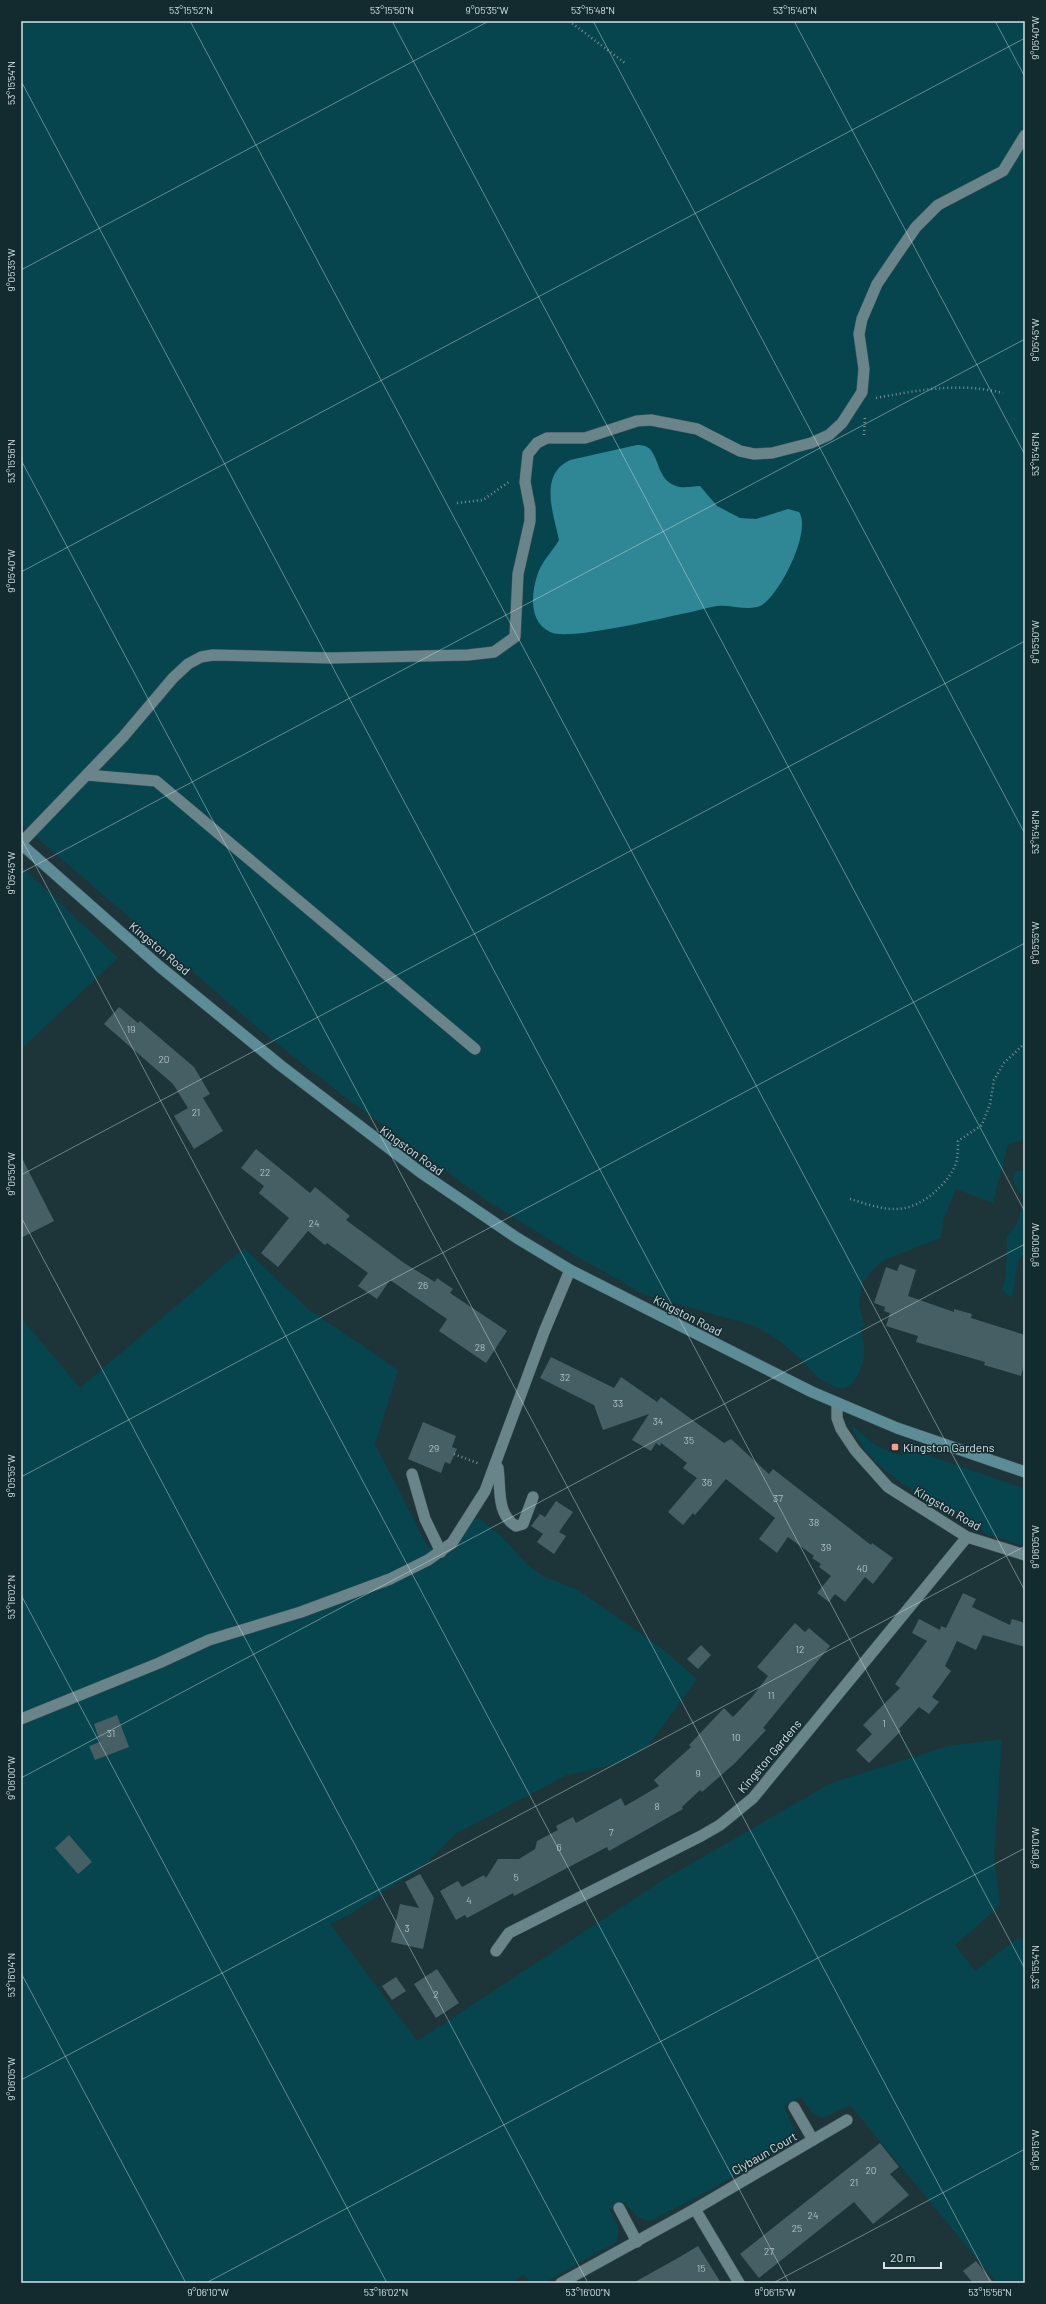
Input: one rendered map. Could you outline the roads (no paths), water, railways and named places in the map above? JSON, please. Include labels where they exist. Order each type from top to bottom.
[{"type":"main road","name":"Kingston Road","points":[[21,844],[160,966],[355,1124],[473,1209],[570,1270],[754,1364],[837,1403],[896,1428],[1025,1472]]},
{"type":"street","points":[[21,844],[123,737],[173,678],[188,664],[201,657],[213,655],[331,658],[424,657],[481,654],[494,652],[504,646],[515,637],[518,574],[530,521],[530,508],[525,478],[528,454],[537,443],[547,438],[585,438],[637,422],[651,420],[697,429],[740,451],[754,454],[772,453],[811,443],[829,435],[842,423],[862,392],[864,369],[859,334],[862,319],[878,284],[890,265],[916,227],[938,205],[1003,171],[1025,135]]},
{"type":"street","points":[[86,775],[156,781],[475,1049]]},
{"type":"street","points":[[21,1719],[159,1663],[209,1640],[301,1612],[390,1580],[440,1552],[452,1543],[485,1491],[544,1332],[570,1270]]},
{"type":"street","name":"Kingston Road","points":[[837,1403],[836,1418],[841,1429],[855,1450],[888,1487],[967,1536],[1025,1555]]},
{"type":"street","points":[[494,1466],[498,1468],[502,1507],[508,1522],[516,1526],[522,1524],[533,1497]]},
{"type":"street","points":[[412,1474],[425,1519],[440,1552]]},
{"type":"street","name":"Kingston Gardens","points":[[496,1951],[510,1933],[720,1826],[753,1798],[967,1536]]},
{"type":"street","points":[[794,2107],[813,2140]]},
{"type":"street","name":"Clybaun Court","points":[[562,2283],[695,2209],[847,2120]]},
{"type":"street","points":[[619,2208],[637,2242]]},
{"type":"street","points":[[695,2209],[739,2283]]},
{"type":"place","name":"Kingston Gardens","points":[[895,1447]]}]
